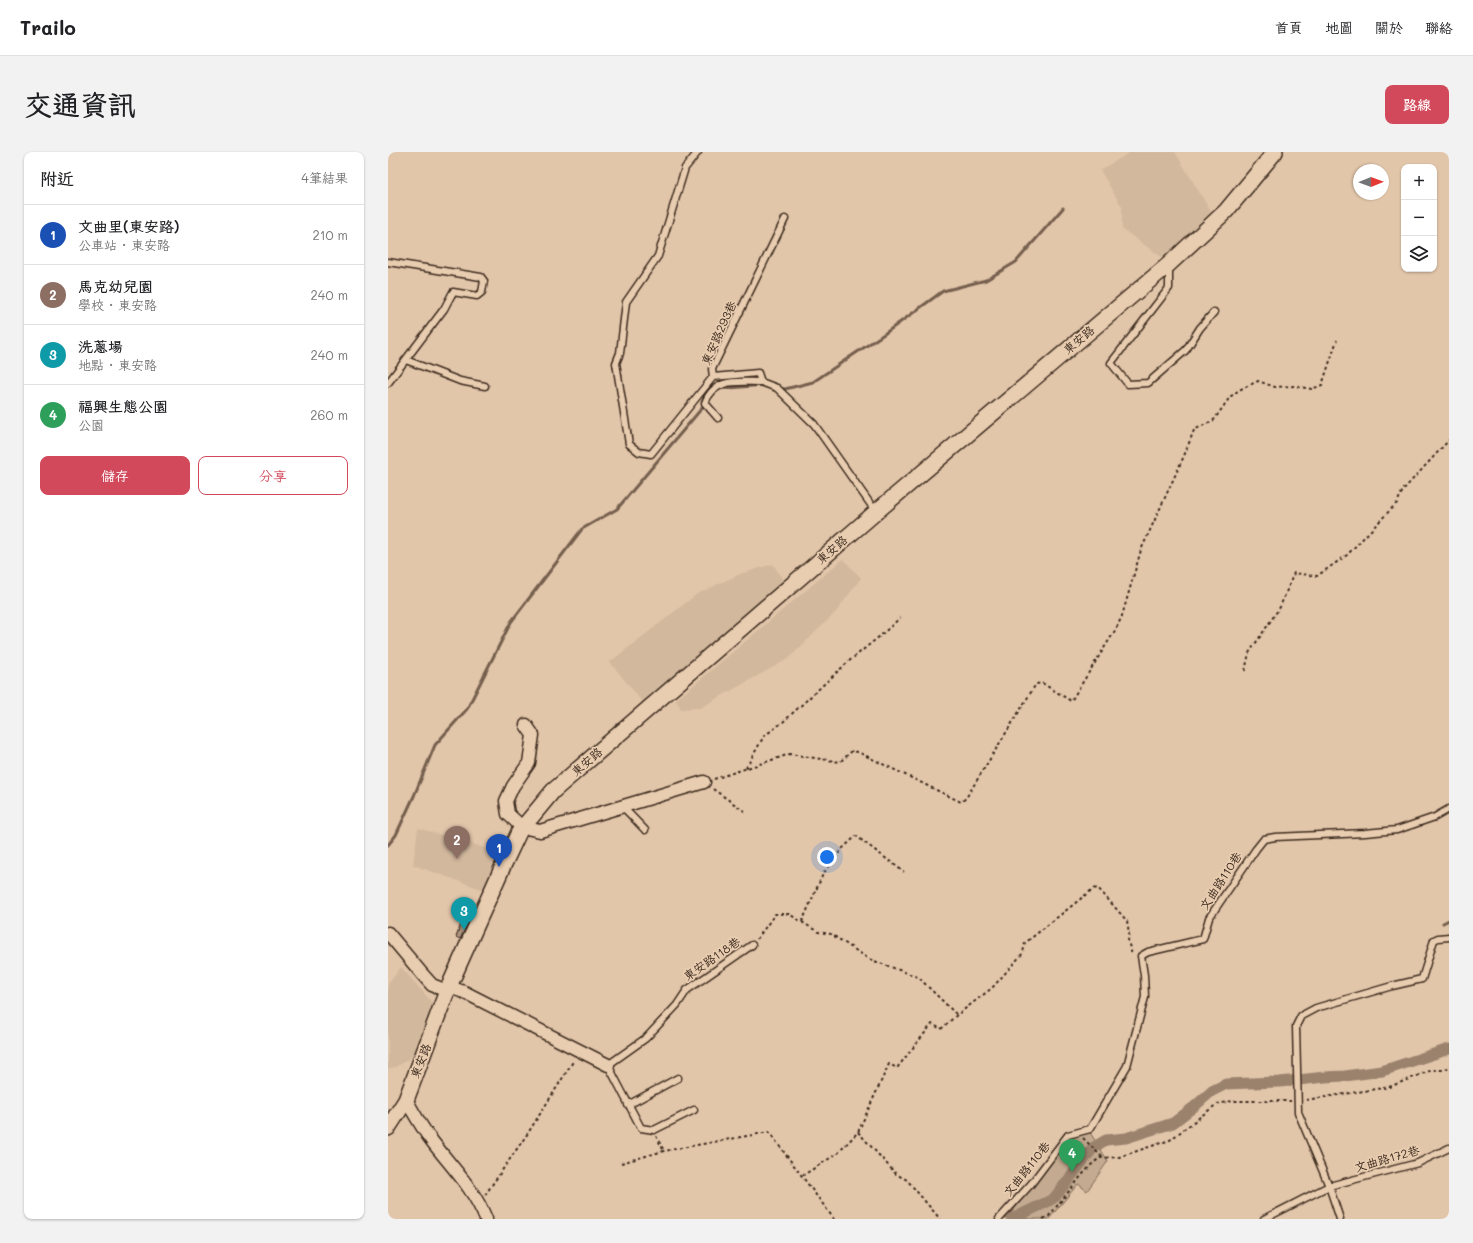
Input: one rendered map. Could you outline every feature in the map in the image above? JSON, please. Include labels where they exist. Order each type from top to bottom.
[{"type":"street","name":"東安路","points":[[388,1128],[406,1100],[447,991],[522,827],[553,792],[876,512],[1168,265],[1226,210],[1275,152]]},
{"type":"street","points":[[526,725],[533,735],[529,763],[513,786],[506,801],[508,814],[522,827],[540,831],[704,782]]},
{"type":"street","points":[[388,933],[432,985],[447,991],[455,989],[464,992],[608,1064]]},
{"type":"street","points":[[406,1100],[430,1138],[458,1171],[479,1202],[486,1219]]},
{"type":"lane","points":[[698,152],[685,168],[658,256],[626,302],[620,353],[616,363],[629,444],[638,452],[651,454],[713,377]]},
{"type":"lane","name":"東安路293巷","points":[[785,219],[712,369],[713,377],[758,372],[761,382],[777,388],[814,424],[876,512]]},
{"type":"lane","points":[[388,262],[481,277],[484,281],[482,292],[477,296],[453,292],[444,309],[388,383]]},
{"type":"lane","points":[[1168,265],[1169,288],[1111,363],[1128,384],[1148,383],[1186,350],[1200,328],[1214,312]]},
{"type":"lane","points":[[406,360],[460,381],[485,386]]},
{"type":"lane","points":[[718,418],[705,403],[708,395],[723,383],[761,382]]},
{"type":"lane","points":[[622,806],[645,830]]},
{"type":"lane","name":"文曲路110巷","points":[[999,1219],[1031,1184],[1068,1135],[1090,1129],[1127,1066],[1145,997],[1141,956],[1148,952],[1202,939],[1210,918],[1264,839],[1275,837],[1397,830],[1435,817],[1449,809]]},
{"type":"lane","points":[[1340,1219],[1329,1186],[1298,1112],[1296,1026],[1301,1016],[1316,1008],[1422,979],[1434,940],[1449,937]]},
{"type":"lane","name":"東安路118巷","points":[[608,1064],[646,1038],[677,1005],[686,990],[752,945]]},
{"type":"lane","points":[[608,1064],[641,1128],[654,1130],[694,1110]]},
{"type":"lane","points":[[628,1105],[678,1078]]},
{"type":"lane","name":"文曲路172巷","points":[[1264,1219],[1329,1186],[1418,1163],[1449,1148]]},
{"type":"path","points":[[704,782],[790,754],[840,762],[852,751],[858,752],[961,802],[966,798],[1036,684],[1042,683],[1071,701],[1116,629],[1122,616],[1141,550],[1184,456],[1194,430],[1214,420],[1230,397],[1239,390],[1258,381],[1275,387],[1294,386],[1312,389],[1322,385],[1337,340]]},
{"type":"path","points":[[1246,671],[1249,653],[1280,607],[1294,573],[1318,576],[1347,555],[1397,503],[1402,490],[1449,440]]},
{"type":"path","points":[[745,769],[764,736],[783,722],[848,662],[900,618]]},
{"type":"path","points":[[704,782],[746,814]]},
{"type":"path","points":[[802,922],[823,874],[842,849],[856,836],[904,872]]},
{"type":"path","points":[[802,1176],[838,1153],[858,1132],[889,1064],[897,1068],[932,1024],[941,1029],[992,988],[1023,953],[1025,944],[1093,889],[1098,888],[1126,921],[1131,952],[1141,956]]},
{"type":"path","name":"東安路118巷","points":[[752,945],[776,914],[789,914],[818,932],[831,934],[869,959],[918,977],[957,1015]]},
{"type":"path","points":[[479,1202],[528,1133],[564,1075],[581,1051]]},
{"type":"path","points":[[1043,1219],[1048,1216],[1093,1163],[1102,1158],[1119,1157],[1170,1140],[1217,1104],[1233,1101],[1297,1101],[1390,1087],[1432,1070],[1444,1070],[1449,1068]]},
{"type":"path","points":[[654,1130],[664,1151]]},
{"type":"path","points":[[621,1163],[664,1151],[769,1132],[834,1219]]},
{"type":"path","points":[[858,1132],[896,1174],[907,1180],[940,1219]]},
{"type":"path","points":[[1078,1132],[1102,1158]]},
{"type":"shaded area","points":[[1131,152],[1175,152],[1213,215],[1163,258],[1122,229],[1122,207],[1100,170]]},
{"type":"shaded area","points":[[843,559],[861,578],[836,612],[788,659],[700,708],[681,709],[676,700]]},
{"type":"shaded area","points":[[773,564],[784,582],[644,704],[610,662],[697,594],[740,574]]},
{"type":"shaded area","points":[[418,828],[502,853],[487,891],[413,865]]},
{"type":"shaded area","points":[[401,967],[437,1008],[418,1053],[396,1067],[388,1069],[388,984]]},
{"type":"shaded area","points":[[1089,1131],[1108,1161],[1087,1191],[1078,1184],[1049,1219],[1005,1219],[1073,1135]]},
{"type":"building","points":[[463,919],[469,921],[460,939],[456,937]]},
{"type":"waterway","points":[[779,388],[785,389],[813,382],[884,334],[943,291],[986,280],[1016,262],[1063,208]]},
{"type":"waterway","points":[[388,845],[396,835],[435,745],[467,709],[511,622],[582,529],[617,509],[718,389],[764,385]]},
{"type":"waterway","points":[[1443,923],[1449,920]]},
{"type":"waterway","points":[[1012,1219],[1055,1197],[1094,1147],[1106,1140],[1126,1138],[1173,1123],[1212,1091],[1226,1084],[1280,1082],[1382,1071],[1449,1049]]},
{"type":"place","name":"馬克幼兒園","points":[[457,859]]},
{"type":"place","name":"文曲里(東安路)","points":[[499,867]]},
{"type":"place","name":"洗蔥場","points":[[464,930]]},
{"type":"place","name":"福興生態公園","points":[[1072,1172]]}]
